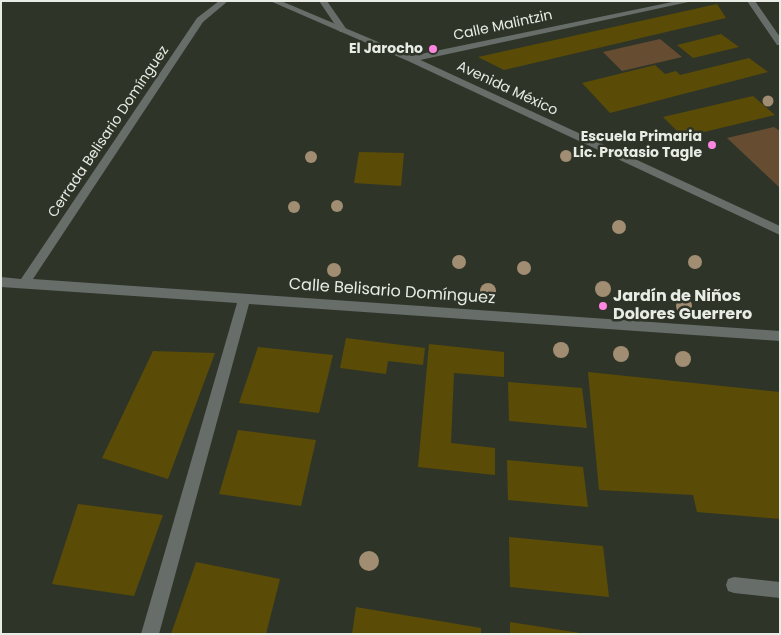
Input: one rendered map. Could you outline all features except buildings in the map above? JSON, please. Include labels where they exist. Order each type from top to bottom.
[{"type":"street","name":"Cerrada Belisario Domínguez","points":[[24,284],[200,20],[224,1]]},
{"type":"street","name":"Avenida México","points":[[274,1],[411,59],[780,231]]},
{"type":"street","points":[[323,1],[343,30]]},
{"type":"street","name":"Calle Malintzin","points":[[411,59],[689,1]]},
{"type":"street","points":[[751,1],[780,43]]},
{"type":"street","name":"Calle Belisario Domínguez","points":[[1,282],[780,336]]},
{"type":"street","points":[[150,634],[245,298]]},
{"type":"street","points":[[734,585],[780,590]]},
{"type":"shaded area","points":[[660,39],[682,57],[622,71],[603,52]]},
{"type":"shaded area","points":[[774,127],[780,131],[780,188],[727,138]]},
{"type":"place","name":"El Jarocho","points":[[433,49]]},
{"type":"place","name":"Escuela Primaria Lic. Protasio Tagle","points":[[712,145]]},
{"type":"place","name":"Jardín de Niños Dolores Guerrero","points":[[603,306]]}]
